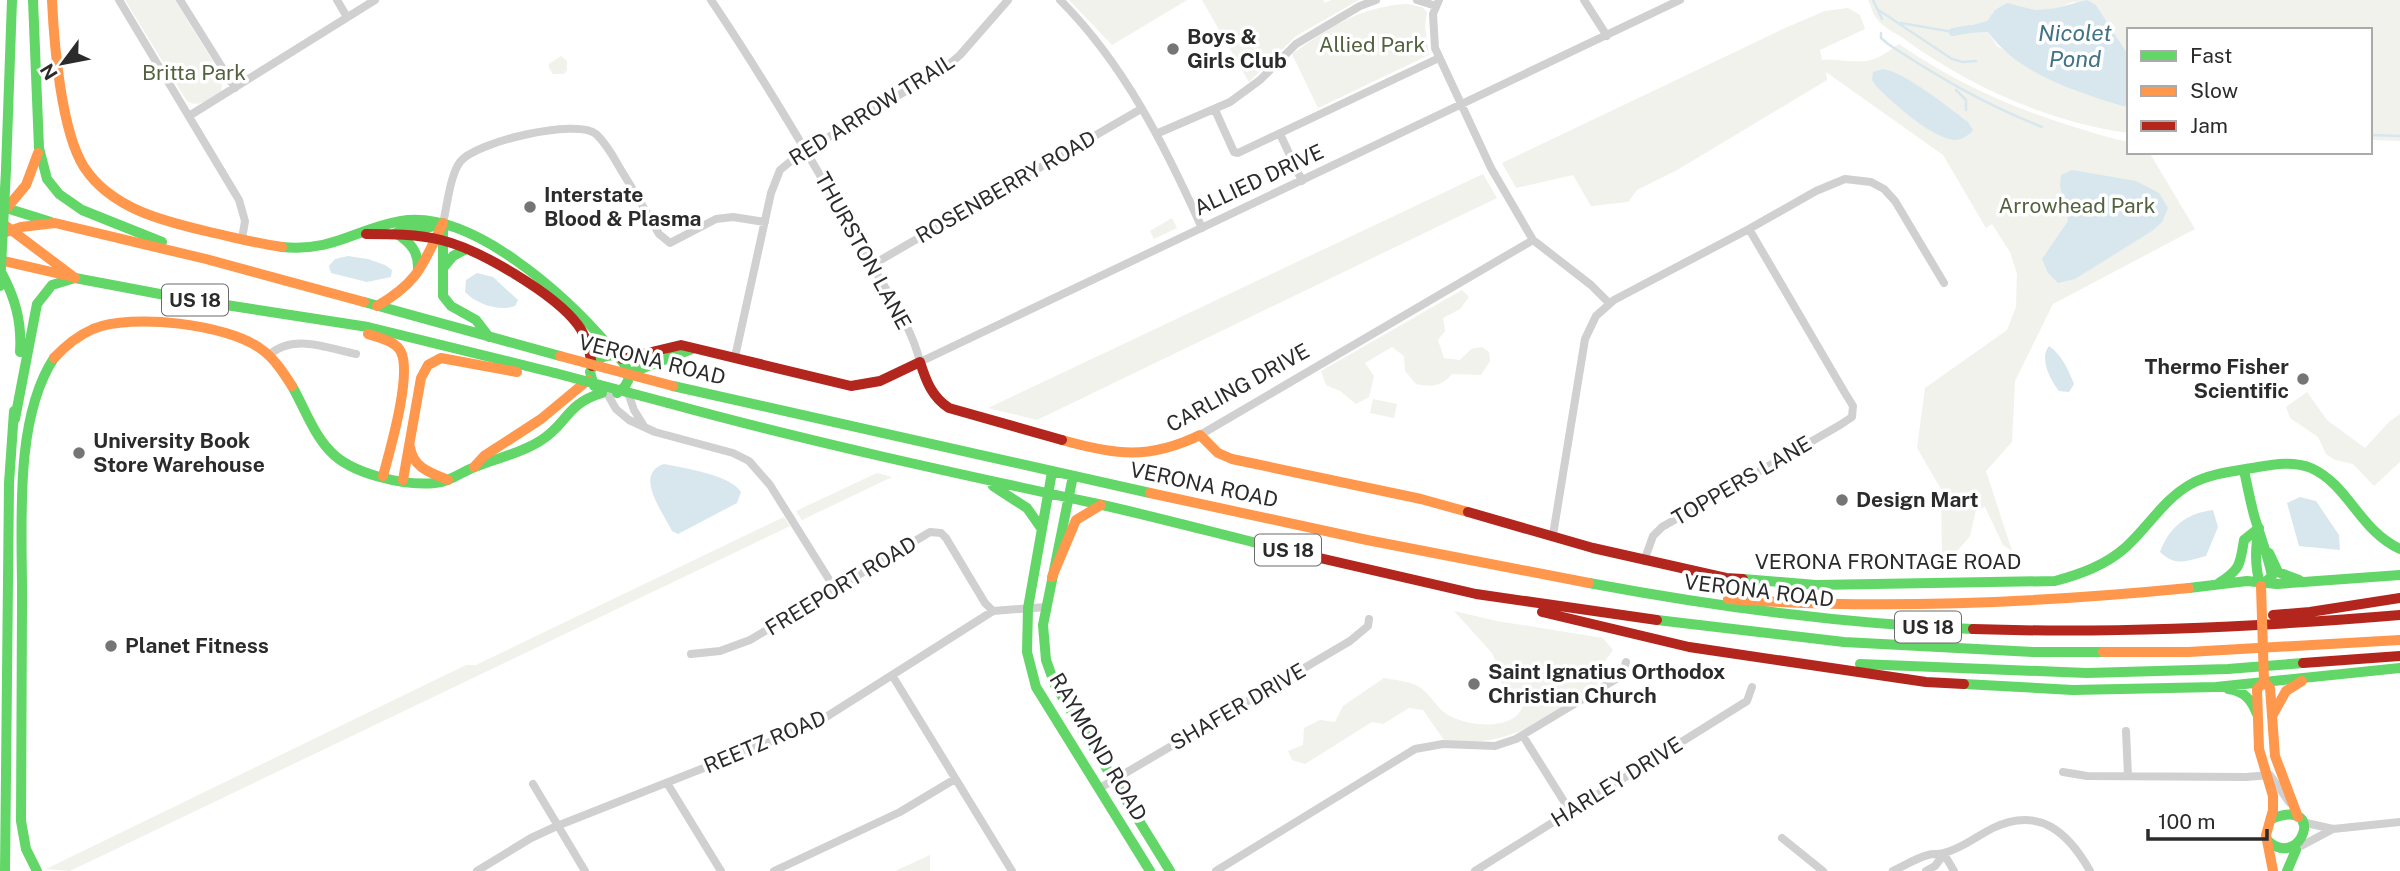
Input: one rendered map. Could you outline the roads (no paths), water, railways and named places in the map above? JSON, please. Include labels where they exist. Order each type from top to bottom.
[{"type":"main road","points":[[0,286],[12,0]]},
{"type":"main road","name":"US 18","points":[[33,0],[39,148],[47,179],[67,201],[82,210],[206,259]]},
{"type":"main road","points":[[34,866],[22,837],[21,821],[23,481],[30,411],[40,382],[48,365],[77,337],[118,321],[140,320],[218,328],[246,339],[269,355],[293,387],[323,442],[338,460],[364,472],[429,483],[448,480],[535,444],[550,434],[582,400],[615,394],[626,386],[630,373],[611,346],[544,282],[485,242],[443,223],[404,220],[381,225],[364,234],[320,247],[293,249],[187,226],[121,204],[91,177],[78,155],[69,130],[55,48],[52,0]]},
{"type":"main road","points":[[2,213],[26,185],[39,148]]},
{"type":"main road","name":"US 18","points":[[2,213],[5,232],[75,278]]},
{"type":"main road","name":"VERONA ROAD","points":[[2,213],[24,213],[206,259],[673,386],[1290,523],[1682,602],[1911,626],[2035,631],[2284,624],[2400,615]]},
{"type":"main road","points":[[5,232],[55,223]]},
{"type":"main road","points":[[383,233],[401,228],[426,228],[443,223]]},
{"type":"main road","points":[[377,306],[398,294],[417,275],[443,223]]},
{"type":"main road","points":[[443,223],[446,242],[441,292],[447,302],[478,321],[489,337]]},
{"type":"main road","points":[[364,234],[396,233],[446,242],[466,249],[504,270],[564,311],[578,325],[589,344],[592,366],[590,378],[596,390],[605,394]]},
{"type":"main road","points":[[396,233],[415,247],[419,254],[417,275]]},
{"type":"main road","points":[[443,268],[453,256],[466,249]]},
{"type":"main road","name":"VERONA ROAD","points":[[0,260],[75,278],[181,298],[338,321],[555,373],[745,424],[1476,594],[1777,636],[1950,649],[2188,652],[2400,640]]},
{"type":"main road","points":[[0,270],[12,292],[21,319],[22,333],[9,483],[5,871]]},
{"type":"main road","points":[[15,419],[37,304],[50,285],[66,278],[75,278]]},
{"type":"main road","points":[[338,321],[397,346],[405,362],[399,407],[383,476]]},
{"type":"main road","points":[[592,366],[605,355],[620,357],[674,346],[735,356]]},
{"type":"main road","points":[[630,373],[676,353],[696,348]]},
{"type":"main road","name":"ALLIED DRIVE","points":[[735,356],[851,386],[880,381],[920,362]]},
{"type":"main road","points":[[403,480],[422,375],[432,360],[444,358],[522,373],[535,368]]},
{"type":"main road","name":"CARLING DRIVE","points":[[920,362],[939,401],[948,408],[970,415],[1131,453],[1168,449],[1200,435]]},
{"type":"main road","points":[[474,467],[481,458],[541,419],[590,378]]},
{"type":"main road","name":"VERONA FRONTAGE ROAD","points":[[1200,435],[1218,453],[1232,459],[1421,499],[1644,561],[1716,577],[1793,585],[2055,581],[2085,573],[2109,561],[2126,547],[2173,495],[2193,483],[2213,474],[2277,463],[2309,468],[2336,484],[2375,535],[2400,549]]},
{"type":"main road","points":[[410,439],[410,453],[418,466],[448,480]]},
{"type":"main road","points":[[2244,470],[2259,528],[2278,572],[2304,581]]},
{"type":"main road","name":"RAYMOND ROAD","points":[[1052,472],[1028,608],[1026,639],[1029,663],[1036,687],[1150,871]]},
{"type":"main road","name":"RAYMOND ROAD","points":[[1073,476],[1043,626],[1043,647],[1049,672],[1170,871]]},
{"type":"main road","points":[[982,480],[1033,513],[1041,528]]},
{"type":"main road","points":[[1052,577],[1076,520],[1101,505]]},
{"type":"main road","points":[[2259,528],[2256,541],[2256,576],[2261,586],[2264,682],[2270,688],[2275,756],[2306,834],[2287,871]]},
{"type":"main road","points":[[2211,586],[2223,582],[2235,573],[2245,540],[2259,528]]},
{"type":"main road","points":[[2261,586],[2272,576],[2269,553]]},
{"type":"main road","points":[[1621,589],[1747,600],[1875,606],[2065,598],[2247,582],[2261,586],[2284,585],[2304,581],[2400,575]]},
{"type":"main road","points":[[1476,594],[1616,631],[1689,647],[1926,682],[2073,690],[2216,687],[2305,680],[2400,668]]},
{"type":"main road","points":[[2155,629],[2310,612],[2400,598]]},
{"type":"main road","points":[[1788,661],[2087,673],[2228,669],[2400,656]]},
{"type":"main road","points":[[2272,716],[2286,691],[2305,680]]},
{"type":"main road","points":[[2264,682],[2257,688],[2257,714],[2259,749],[2273,796],[2271,819],[2267,828],[2273,871]]},
{"type":"main road","points":[[2216,687],[2235,689],[2248,695],[2257,714]]},
{"type":"main road","points":[[2271,819],[2286,813],[2298,816]]},
{"type":"main road","points":[[2268,841],[2283,852],[2298,848]]},
{"type":"street","points":[[119,0],[239,200],[245,221],[242,239]]},
{"type":"street","points":[[180,0],[235,88]]},
{"type":"street","points":[[337,0],[347,17]]},
{"type":"street","points":[[189,116],[375,0]]},
{"type":"street","name":"THURSTON LANE","points":[[711,0],[765,81],[872,265],[897,309],[920,362]]},
{"type":"street","name":"RED ARROW TRAIL","points":[[735,356],[771,193],[780,170],[786,163],[946,67],[960,55],[1008,0]]},
{"type":"street","points":[[1060,0],[1111,58],[1175,168],[1202,228]]},
{"type":"street","points":[[1156,134],[1215,110],[1242,94],[1296,44],[1360,6],[1376,0]]},
{"type":"street","points":[[1417,0],[1438,3],[1432,29],[1439,58],[1492,168],[1533,240],[1591,285],[1609,303]]},
{"type":"street","points":[[1584,0],[1607,36]]},
{"type":"street","name":"ALLIED DRIVE","points":[[920,362],[1680,0]]},
{"type":"street","points":[[1215,110],[1234,152],[1242,151],[1439,58]]},
{"type":"street","name":"ROSENBERRY ROAD","points":[[872,265],[1141,109]]},
{"type":"street","points":[[443,223],[457,168],[467,155],[505,141],[570,128],[587,129],[596,134],[609,150],[659,234],[670,243],[716,219],[733,217],[765,222]]},
{"type":"street","points":[[1280,134],[1302,181]]},
{"type":"street","points":[[1553,535],[1585,339],[1596,316],[1609,303],[1830,184],[1845,179],[1871,182],[1884,189],[1895,201],[1944,283]]},
{"type":"street","name":"TOPPERS LANE","points":[[1644,561],[1653,536],[1662,527],[1852,417],[1853,406],[1749,229]]},
{"type":"street","name":"CARLING DRIVE","points":[[1200,435],[1533,240]]},
{"type":"street","points":[[269,355],[279,347],[293,343],[356,354]]},
{"type":"street","points":[[626,386],[634,410],[644,426]]},
{"type":"street","points":[[605,394],[616,409],[629,419],[655,432],[733,453],[749,461],[770,485],[835,589]]},
{"type":"street","name":"FREEPORT ROAD","points":[[691,654],[720,650],[750,640],[925,535],[935,532],[946,538],[985,603],[993,611]]},
{"type":"street","name":"REETZ ROAD","points":[[477,871],[531,838],[558,826],[826,717],[993,611],[1046,607]]},
{"type":"street","name":"SHAFER DRIVE","points":[[1100,788],[1350,641],[1368,626],[1368,619]]},
{"type":"street","points":[[1216,871],[1415,749],[1443,744],[1495,746],[1523,736],[1616,679],[1622,674],[1626,662]]},
{"type":"street","points":[[892,676],[1012,871]]},
{"type":"street","name":"HARLEY DRIVE","points":[[1475,871],[1747,701],[1752,687]]},
{"type":"street","points":[[2126,731],[2128,776]]},
{"type":"street","points":[[1523,736],[1570,811]]},
{"type":"street","points":[[2063,772],[2087,776],[2246,777],[2266,774],[2274,777],[2298,816],[2333,829]]},
{"type":"street","points":[[774,871],[900,812],[955,779]]},
{"type":"street","points":[[667,783],[721,871]]},
{"type":"street","points":[[533,784],[585,871]]},
{"type":"street","points":[[1893,871],[1929,854],[1944,853],[2004,824],[2019,820],[2046,824],[2066,836],[2090,871]]},
{"type":"street","points":[[2298,848],[2333,829],[2400,822]]},
{"type":"street","points":[[1782,838],[1823,871]]},
{"type":"street","points":[[1926,871],[1935,866],[1944,853]]},
{"type":"street","points":[[1944,853],[1954,871]]},
{"type":"water","name":"Nicolet Pond","points":[[2087,0],[2096,5],[2127,53],[2127,106],[2067,87],[2031,70],[2000,47],[1988,32],[1971,33],[1969,26],[1987,21],[1995,10],[2007,3],[2036,10]]},
{"type":"water","points":[[1883,69],[1927,91],[1968,122],[1973,130],[1963,138],[1952,140],[1920,124],[1876,86],[1872,80],[1873,72]]},
{"type":"water","points":[[2072,170],[2136,181],[2159,193],[2168,208],[2162,222],[2152,231],[2075,279],[2058,283],[2048,273],[2042,259],[2068,221],[2060,186],[2061,175]]},
{"type":"water","points":[[348,256],[385,265],[392,270],[391,277],[367,282],[331,273],[329,266],[335,259]]},
{"type":"water","points":[[477,273],[493,277],[518,300],[515,306],[495,307],[482,303],[465,292],[466,280]]},
{"type":"water","points":[[2049,346],[2061,358],[2074,384],[2069,392],[2059,391],[2049,375],[2045,357]]},
{"type":"water","points":[[664,464],[728,481],[741,492],[737,503],[678,534],[672,531],[657,504],[651,485],[651,476],[655,469]]},
{"type":"water","points":[[2300,497],[2316,501],[2339,535],[2340,550],[2299,546],[2287,503]]},
{"type":"water","points":[[2213,510],[2218,527],[2206,556],[2176,561],[2160,552],[2168,535],[2180,523],[2195,514]]},
{"type":"waterway","points":[[1873,0],[1882,19]]},
{"type":"waterway","points":[[1877,9],[1952,59],[1976,61]]},
{"type":"waterway","points":[[1901,23],[1953,32]]},
{"type":"waterway","points":[[1953,32],[1970,29]]},
{"type":"waterway","points":[[1881,33],[1881,38],[1888,44],[1944,79],[1981,100],[2042,127]]},
{"type":"waterway","points":[[1956,90],[1966,100],[1966,110]]},
{"type":"waterway","points":[[2372,135],[2400,136]]},
{"type":"place","name":"Boys & Girls Club","points":[[1173,49]]},
{"type":"place","name":"Interstate Blood & Plasma","points":[[530,207]]},
{"type":"place","name":"Thermo Fisher Scientific","points":[[2303,379]]},
{"type":"place","name":"University Book Store Warehouse","points":[[79,453]]},
{"type":"place","name":"Design Mart","points":[[1842,500]]},
{"type":"place","name":"Planet Fitness","points":[[111,646]]},
{"type":"place","name":"Saint Ignatius Orthodox Christian Church","points":[[1474,684]]},
{"type":"park label","name":"Allied Park","points":[[1372,45]]},
{"type":"park label","name":"Britta Park","points":[[194,73]]},
{"type":"park label","name":"Arrowhead Park","points":[[2077,206]]}]
